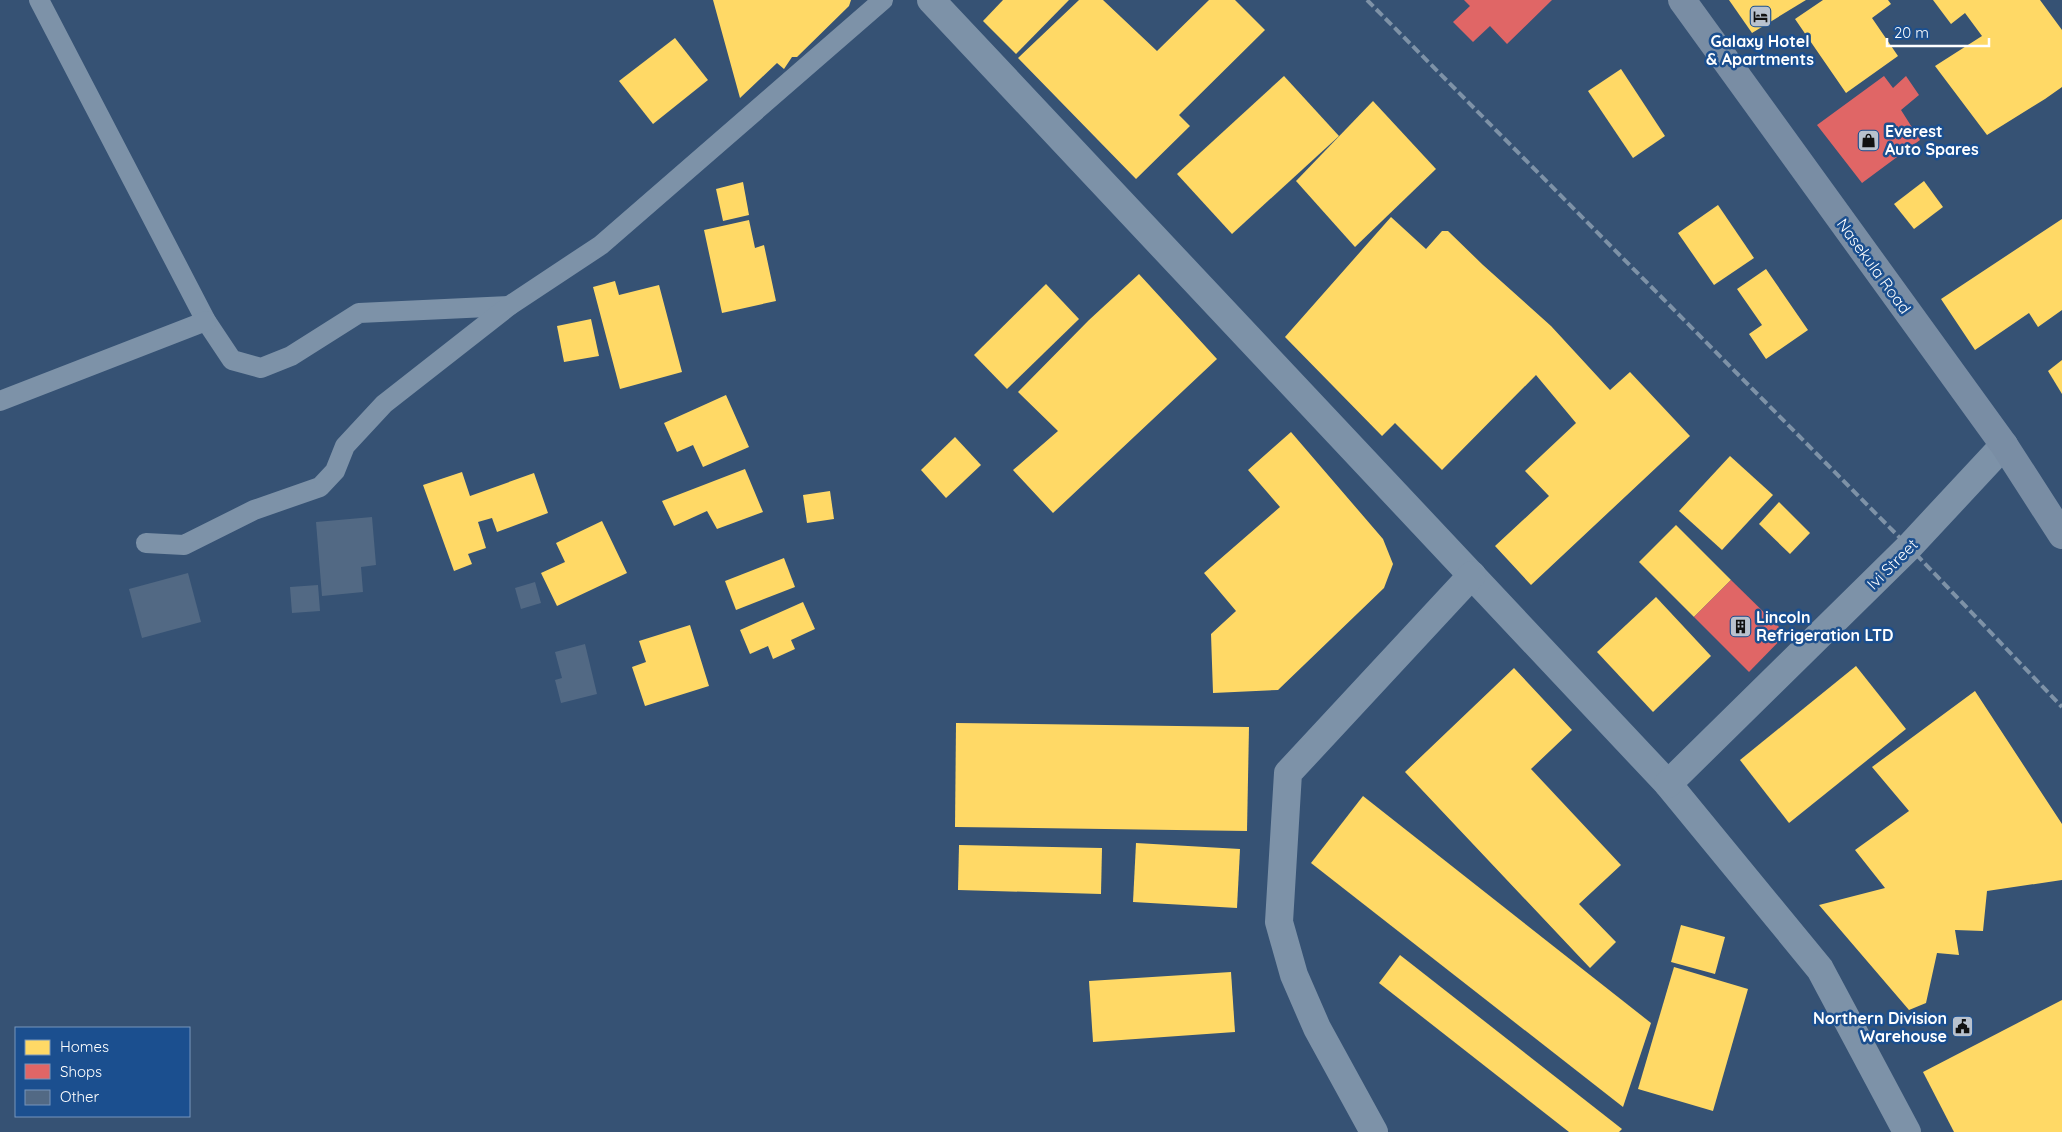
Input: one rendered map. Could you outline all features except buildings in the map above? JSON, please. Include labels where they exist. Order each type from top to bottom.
[{"type":"main road","name":"Nasekula Road","points":[[1682,0],[2004,445],[2062,535]]},
{"type":"street","points":[[930,0],[1668,784],[1820,968],[1907,1132]]},
{"type":"street","name":"Ivi Street","points":[[1668,784],[1909,547],[2004,445]]},
{"type":"street","points":[[1374,1132],[1316,1028],[1294,975],[1279,922],[1288,773],[1472,575]]},
{"type":"lane","points":[[39,0],[206,321],[232,360],[261,368],[291,356],[359,314],[509,306]]},
{"type":"lane","points":[[146,543],[184,545],[254,510],[320,487],[335,471],[345,446],[384,404],[509,306],[600,245],[883,0]]},
{"type":"lane","points":[[0,401],[206,321]]},
{"type":"railway","points":[[1367,0],[1909,547],[2062,707]]},
{"type":"place","name":"Galaxy Hotel & Apartments","points":[[1760,17]]},
{"type":"place","name":"Everest Auto Spares","points":[[1869,140]]},
{"type":"place","name":"Lincoln Refrigeration LTD","points":[[1740,626]]},
{"type":"place","name":"Northern Division Warehouse","points":[[1963,1027]]}]
